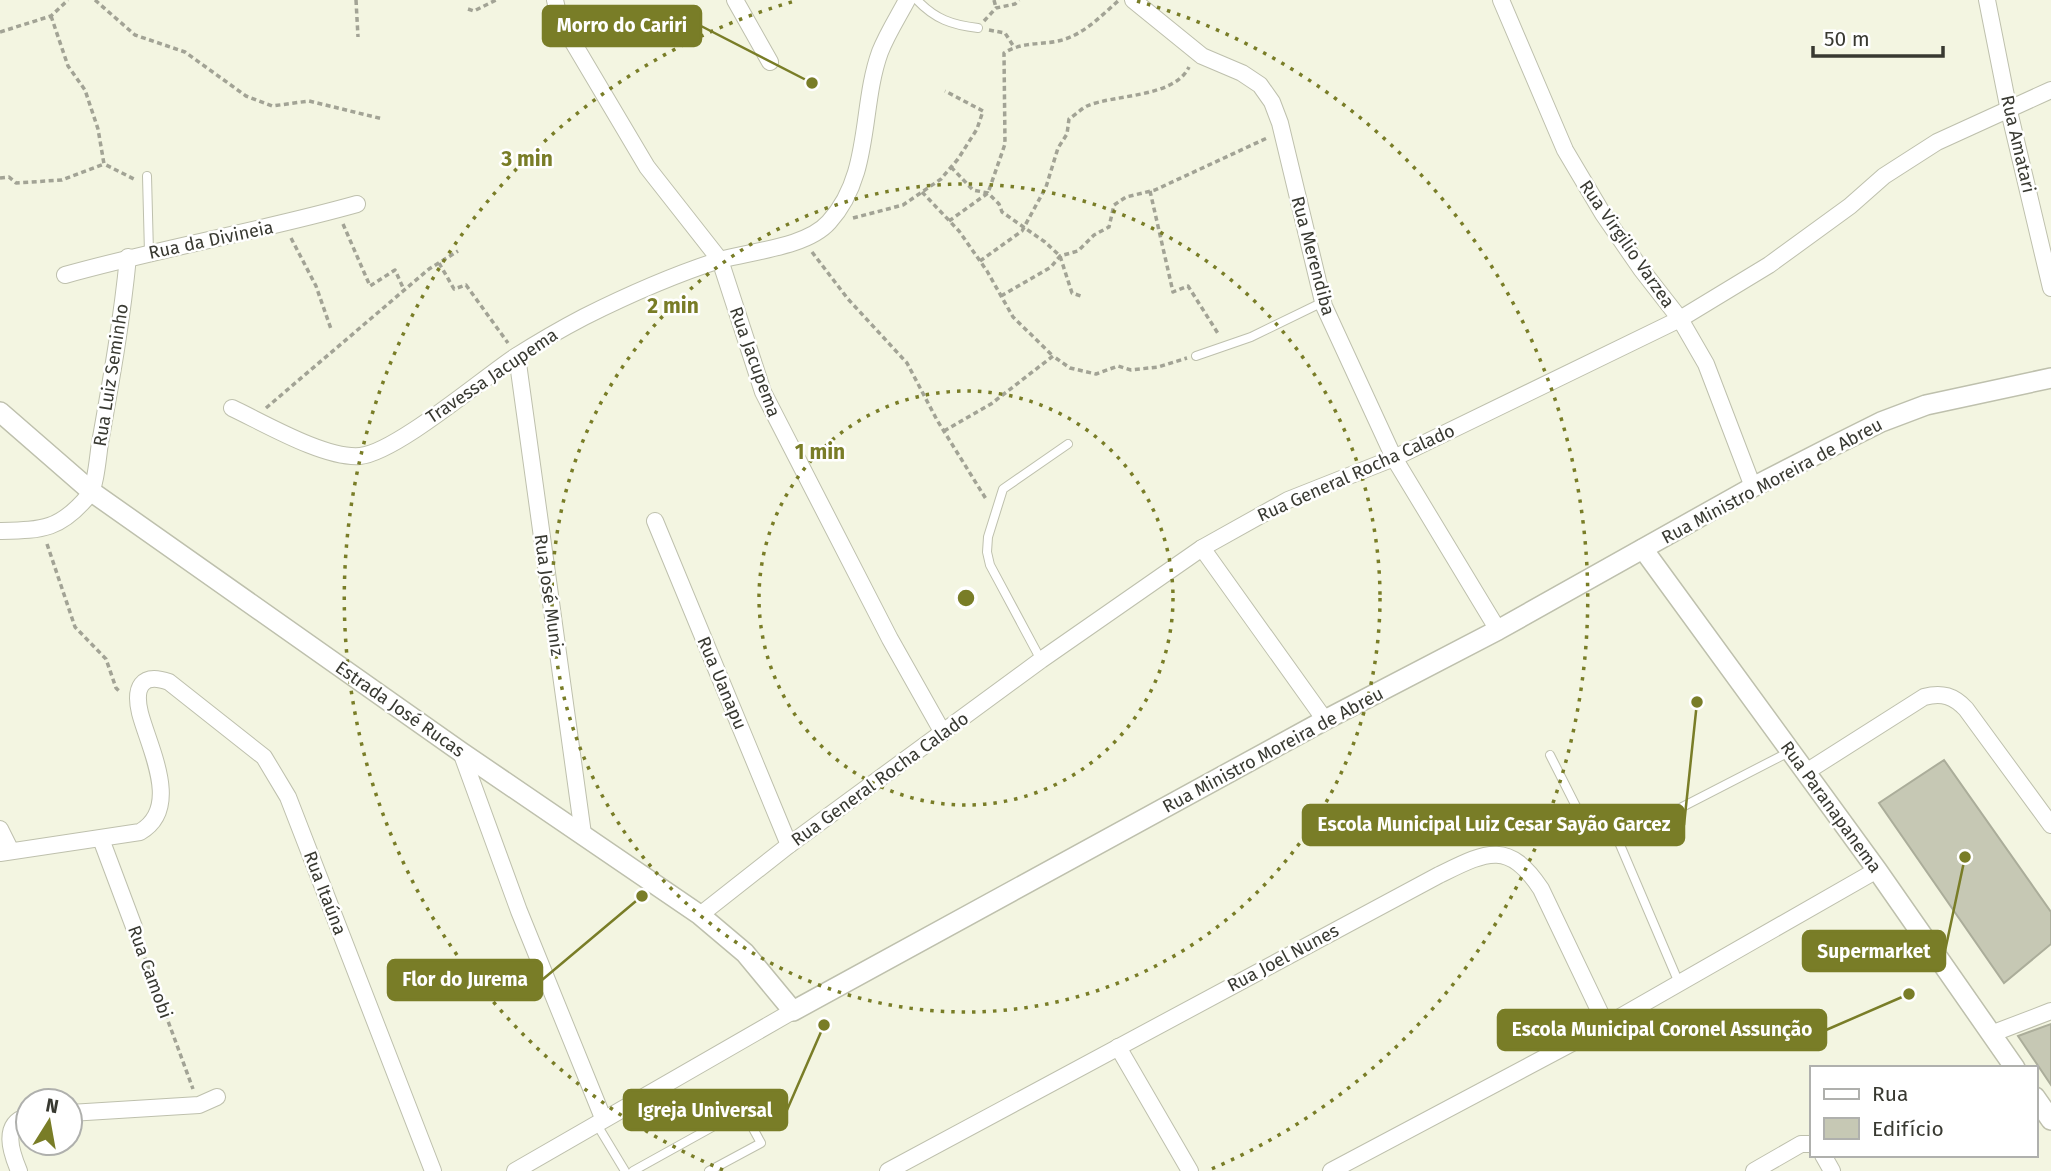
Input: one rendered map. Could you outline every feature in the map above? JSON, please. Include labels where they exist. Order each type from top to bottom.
[{"type":"street","name":"Rua Jacupema","points":[[555,0],[558,13],[574,44],[647,166],[720,260],[763,392],[891,639],[943,733]]},
{"type":"street","points":[[735,0],[770,62]]},
{"type":"street","points":[[827,224],[842,205],[851,186],[860,159],[872,83],[880,52],[907,0]]},
{"type":"street","name":"Rua Merendiba","points":[[1133,0],[1196,52],[1242,73],[1260,85],[1272,102],[1282,131],[1323,302],[1394,458],[1498,630]]},
{"type":"street","name":"Rua Virgilio Varzea","points":[[1501,0],[1564,150],[1641,269],[1681,319],[1706,364],[1754,487]]},
{"type":"street","name":"Rua Amatari","points":[[1987,0],[2009,111],[2051,288]]},
{"type":"street","name":"Rua General Rocha Calado","points":[[700,915],[789,845],[1041,660],[1202,548],[1288,500],[1394,458],[1681,319],[1769,265],[1850,206],[1884,176],[1937,142],[2051,90]]},
{"type":"street","name":"Rua da Divineia","points":[[65,275],[128,257],[283,224],[357,204]]},
{"type":"street","name":"Travessa Jacupema","points":[[232,408],[302,442],[339,454],[360,456],[383,449],[517,356],[581,319],[642,289],[720,260],[802,239],[827,224]]},
{"type":"street","name":"Rua Luiz Seminho","points":[[92,492],[123,307],[128,257]]},
{"type":"street","name":"Rua José Muniz","points":[[517,356],[583,834]]},
{"type":"street","name":"Rua Ministro Moreira de Abreu","points":[[516,1171],[793,1011],[1325,720],[1498,630],[1754,487],[1881,422],[1926,405],[2051,377]]},
{"type":"street","name":"Estrada José Rucas","points":[[0,412],[92,492],[461,752],[700,915],[745,953],[793,1011]]},
{"type":"street","points":[[0,531],[54,526],[68,517],[92,492]]},
{"type":"street","name":"Rua Uanapu","points":[[655,521],[789,845]]},
{"type":"street","points":[[1202,548],[1325,720]]},
{"type":"street","name":"Rua Paranapanema","points":[[1643,549],[1877,870],[2014,1066]]},
{"type":"street","name":"Rua Itaúna","points":[[139,707],[139,688],[144,681],[152,678],[169,682],[253,748],[271,766],[288,797],[433,1171]]},
{"type":"street","points":[[1806,772],[1924,697],[1934,694],[1947,695],[1966,709],[2051,825]]},
{"type":"street","points":[[0,828],[5,852],[140,832],[154,822],[160,801],[160,784],[154,750],[139,707]]},
{"type":"street","points":[[461,752],[600,1121]]},
{"type":"street","name":"Rua Camobi","points":[[102,839],[134,927]]},
{"type":"street","name":"Rua Joel Nunes","points":[[888,1171],[1439,875],[1490,853],[1509,856],[1529,871],[1541,889],[1606,1025]]},
{"type":"street","points":[[1331,1171],[1606,1025],[1877,870]]},
{"type":"street","points":[[1991,1034],[2051,1011]]},
{"type":"street","points":[[1118,1047],[1191,1171]]},
{"type":"street","points":[[84,1112],[199,1105],[217,1097]]},
{"type":"street","points":[[2037,1100],[2051,1120]]},
{"type":"street","points":[[14,1127],[10,1133],[9,1145],[19,1171]]},
{"type":"street","points":[[1754,1171],[1801,1144],[1810,1144]]},
{"type":"lane","points":[[916,0],[929,13],[957,25],[978,27]]},
{"type":"lane","points":[[147,176],[149,253]]},
{"type":"lane","points":[[1196,356],[1251,337],[1323,302]]},
{"type":"lane","points":[[1041,660],[990,565],[988,537],[1003,489],[1068,444]]},
{"type":"lane","points":[[1550,755],[1586,826],[1601,840],[1618,840],[1791,751]]},
{"type":"lane","points":[[1618,840],[1679,983]]},
{"type":"lane","points":[[633,1171],[743,1110],[761,1143],[709,1171]]},
{"type":"lane","points":[[600,1121],[625,1171]]},
{"type":"path","points":[[0,32],[51,16],[68,0]]},
{"type":"path","points":[[95,0],[135,35],[185,52],[246,96],[272,106],[309,101],[383,119]]},
{"type":"path","points":[[356,0],[358,37]]},
{"type":"path","points":[[468,9],[474,11],[496,0]]},
{"type":"path","points":[[994,0],[996,8]]},
{"type":"path","points":[[978,27],[996,8],[1015,4],[1019,0]]},
{"type":"path","points":[[949,221],[988,193],[1005,144],[1004,53],[1014,47],[1060,41],[1085,30],[1120,0]]},
{"type":"path","points":[[51,16],[68,66],[85,90],[98,129],[104,164]]},
{"type":"path","points":[[978,27],[1005,33],[1014,47]]},
{"type":"path","points":[[980,261],[1024,228],[1046,187],[1058,148],[1067,134],[1069,119],[1087,106],[1161,90],[1186,72],[1196,52]]},
{"type":"path","points":[[827,224],[904,205],[941,179],[977,129],[983,111],[945,91]]},
{"type":"path","points":[[1001,296],[1051,267],[1060,256],[1079,251],[1094,235],[1109,227],[1114,205],[1126,197],[1150,191],[1282,131]]},
{"type":"path","points":[[0,178],[9,177],[16,183],[62,180],[104,164],[148,186]]},
{"type":"path","points":[[951,167],[973,190],[988,193],[999,204],[1002,212],[1060,256],[1072,293],[1082,296]]},
{"type":"path","points":[[1150,191],[1173,292],[1188,286],[1226,346]]},
{"type":"path","points":[[922,192],[980,261],[1013,317],[1053,356],[1070,368],[1096,374],[1118,366],[1131,370],[1158,367],[1196,356]]},
{"type":"path","points":[[336,210],[370,286],[395,270],[404,290]]},
{"type":"path","points":[[283,224],[316,286],[331,329]]},
{"type":"path","points":[[802,239],[848,299],[907,363],[944,431],[995,513]]},
{"type":"path","points":[[253,418],[404,290],[458,251]]},
{"type":"path","points":[[439,263],[454,289],[466,285],[517,356]]},
{"type":"path","points":[[944,431],[991,404],[1053,356]]},
{"type":"path","points":[[42,528],[75,627],[106,659],[116,688],[139,707]]},
{"type":"path","name":"Rua Camobi","points":[[134,927],[199,1105]]},
{"type":"building","points":[[1944,760],[2051,912],[2051,944],[2004,983],[1879,803]]},
{"type":"building","points":[[2051,1024],[2051,1085],[2018,1036]]},
{"type":"place","name":"Morro do Cariri","points":[[812,83]]},
{"type":"place","name":"Escola Municipal Luiz Cesar Sayão Garcez","points":[[1697,702]]},
{"type":"place","name":"Supermarket","points":[[1965,857]]},
{"type":"place","name":"Flor do Jurema","points":[[642,896]]},
{"type":"place","name":"Escola Municipal Coronel Assunção","points":[[1909,994]]},
{"type":"place","name":"Igreja Universal","points":[[824,1025]]}]
